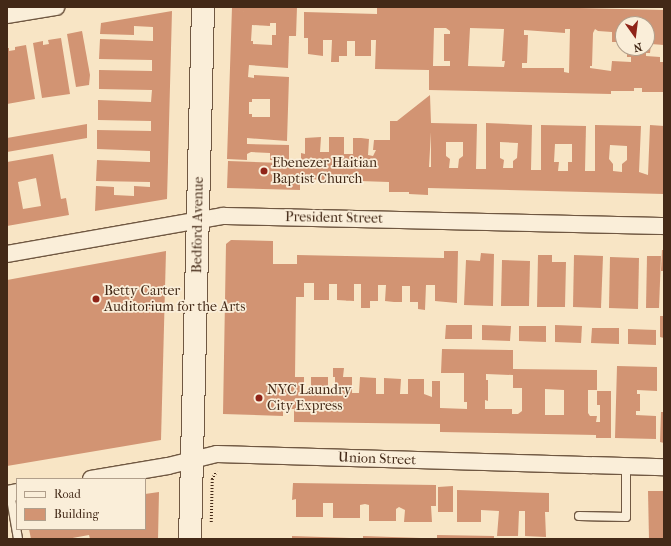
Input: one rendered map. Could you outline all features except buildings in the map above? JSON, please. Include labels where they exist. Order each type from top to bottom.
[{"type":"street","points":[[7,15],[56,7]]},
{"type":"street","name":"Bedford Avenue","points":[[190,539],[203,7]]},
{"type":"street","name":"President Street","points":[[7,254],[223,216],[664,226]]},
{"type":"street","name":"Union Street","points":[[96,478],[217,454],[664,467]]},
{"type":"lane","points":[[580,516],[626,517],[626,466]]},
{"type":"lane","points":[[11,493],[16,526]]},
{"type":"path","points":[[211,524],[212,479],[216,471]]},
{"type":"place","name":"Ebenezer Haitian Baptist Church","points":[[264,171]]},
{"type":"place","name":"Betty Carter Auditorium for the Arts","points":[[96,299]]},
{"type":"place","name":"NYC Laundry City Express","points":[[259,398]]}]
